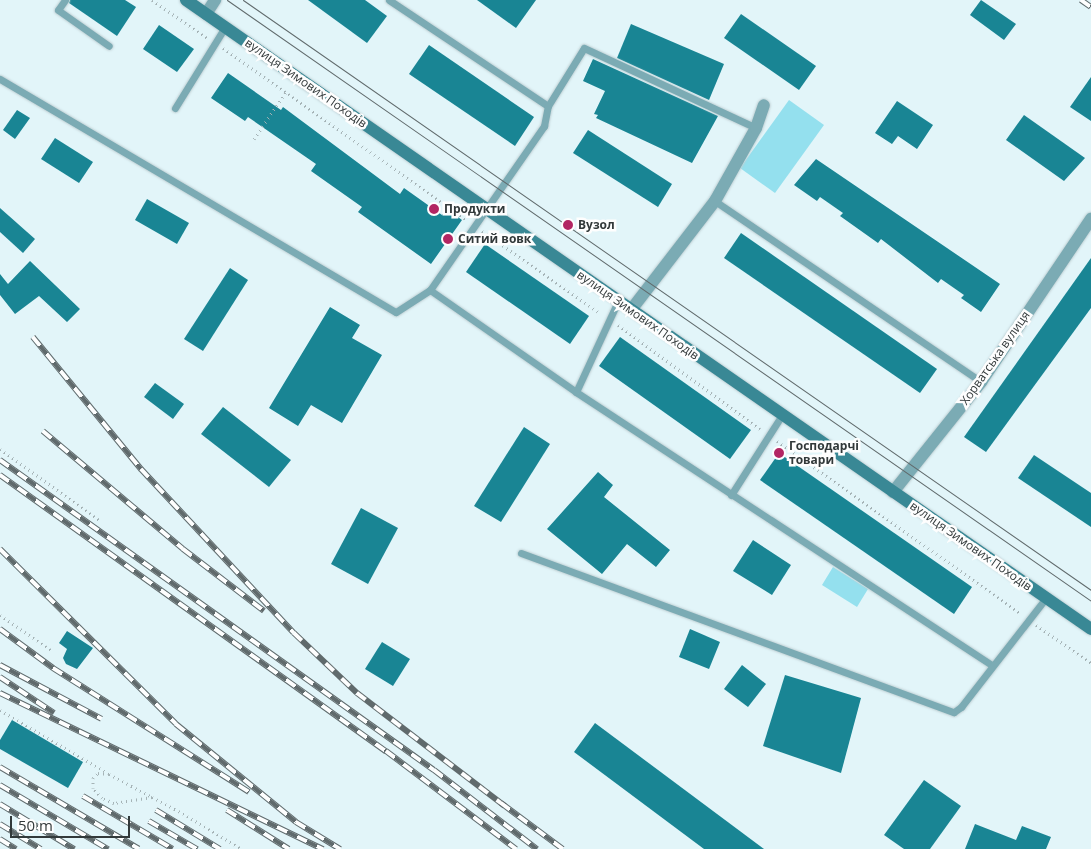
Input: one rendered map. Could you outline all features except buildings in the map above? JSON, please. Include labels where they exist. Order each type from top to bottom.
[{"type":"main road","name":"вулиця Зимових Походів","points":[[186,0],[1091,629]]},
{"type":"street","points":[[206,14],[215,0]]},
{"type":"street","points":[[631,310],[714,201],[756,128],[764,105]]},
{"type":"street","name":"Хорватська вулиця","points":[[893,492],[981,382],[1091,219]]},
{"type":"lane","points":[[65,0],[58,10],[109,46]]},
{"type":"lane","points":[[389,0],[548,106]]},
{"type":"lane","points":[[175,108],[225,27]]},
{"type":"lane","points":[[0,79],[396,312],[430,290],[544,126],[548,106],[584,48],[756,128]]},
{"type":"lane","points":[[714,201],[981,382]]},
{"type":"lane","points":[[430,290],[576,392],[992,665]]},
{"type":"lane","points":[[576,392],[618,301]]},
{"type":"lane","points":[[731,495],[782,415]]},
{"type":"lane","points":[[521,553],[954,712],[961,707],[1046,598]]},
{"type":"path","points":[[152,0],[610,319],[769,435],[1091,664]]},
{"type":"path","points":[[254,139],[286,92]]},
{"type":"path","points":[[0,449],[99,520]]},
{"type":"path","points":[[0,615],[51,650]]},
{"type":"path","points":[[0,710],[108,774],[242,849]]},
{"type":"path","points":[[108,774],[98,773],[93,778],[93,788],[102,798],[125,804],[152,797]]},
{"type":"shaded area","points":[[789,100],[824,125],[775,193],[740,168]]},
{"type":"shaded area","points":[[833,567],[868,589],[857,607],[822,585]]},
{"type":"tram line","points":[[227,0],[1091,601]]},
{"type":"tram line","points":[[243,0],[1091,590]]},
{"type":"railway","points":[[1081,0],[1091,7]]},
{"type":"railway","points":[[33,337],[141,469],[294,633],[357,693],[505,806]]},
{"type":"railway","points":[[43,431],[183,549],[264,611]]},
{"type":"railway","points":[[0,460],[434,770],[537,849]]},
{"type":"railway","points":[[0,475],[386,751],[516,849]]},
{"type":"railway","points":[[0,549],[176,724],[296,822],[340,849]]},
{"type":"railway","points":[[0,629],[53,668],[249,792]]},
{"type":"railway","points":[[0,665],[102,719]]},
{"type":"railway","points":[[0,677],[54,713]]},
{"type":"railway","points":[[0,693],[323,849]]},
{"type":"railway","points":[[0,767],[139,849]]},
{"type":"railway","points":[[0,785],[108,849]]},
{"type":"railway","points":[[83,796],[173,849]]},
{"type":"railway","points":[[501,803],[563,849]]},
{"type":"railway","points":[[0,804],[74,849]]},
{"type":"railway","points":[[156,810],[220,849]]},
{"type":"railway","points":[[227,810],[289,849]]},
{"type":"railway","points":[[149,821],[197,849]]},
{"type":"railway","points":[[0,824],[41,849]]},
{"type":"railway","points":[[0,839],[16,849]]},
{"type":"place","name":"Продукти","points":[[434,209]]},
{"type":"place","name":"Вузол","points":[[568,225]]},
{"type":"place","name":"Ситий вовк","points":[[448,239]]},
{"type":"place","name":"Господарчі товари","points":[[779,453]]}]
